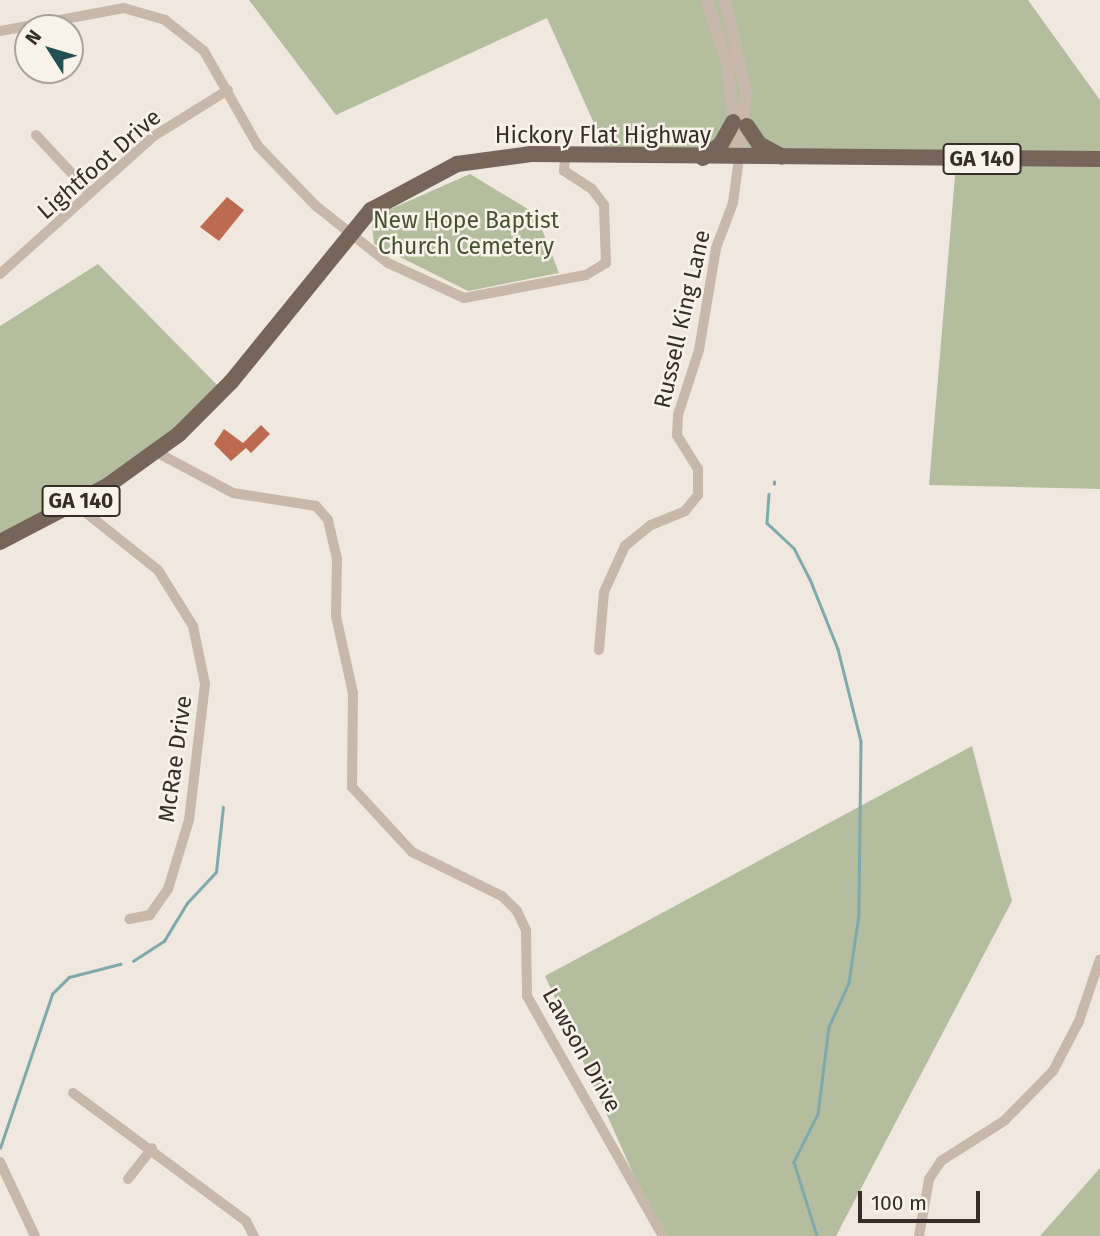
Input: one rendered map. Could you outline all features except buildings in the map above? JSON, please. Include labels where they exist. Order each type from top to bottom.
[{"type":"main road","points":[[703,158],[740,124],[759,144],[784,158]]},
{"type":"main road","name":"Hickory Flat Highway","points":[[0,542],[75,504],[156,452],[211,404],[347,235],[388,198],[437,172],[488,157],[565,155],[1100,159]]},
{"type":"street","points":[[706,0],[727,64],[740,124]]},
{"type":"street","points":[[725,0],[743,63],[739,158]]},
{"type":"street","points":[[0,31],[114,5],[146,13],[177,27],[204,51],[277,170],[347,235],[388,262],[464,298],[586,275],[606,263],[607,221],[598,195],[564,171],[565,155]]},
{"type":"street","name":"Lightfoot Drive","points":[[0,274],[154,135],[228,90]]},
{"type":"street","points":[[36,135],[90,193]]},
{"type":"street","name":"Russell King Lane","points":[[599,650],[604,592],[625,546],[651,525],[685,511],[700,489],[698,469],[677,435],[678,415],[699,350],[714,255],[733,203],[739,158]]},
{"type":"street","name":"Lawson Drive","points":[[156,452],[233,492],[316,506],[328,520],[337,559],[338,628],[353,693],[352,787],[412,852],[502,896],[517,911],[526,930],[527,996],[663,1236]]},
{"type":"street","name":"McRae Drive","points":[[75,504],[158,570],[193,626],[205,684],[188,820],[168,889],[150,915],[129,919]]},
{"type":"street","points":[[919,1236],[923,1195],[935,1170],[958,1147],[1004,1121],[1053,1071],[1079,1021],[1100,959]]},
{"type":"street","points":[[73,1093],[152,1148],[246,1221],[254,1236]]},
{"type":"street","points":[[128,1179],[152,1148]]},
{"type":"street","points":[[0,1162],[35,1236]]},
{"type":"green space","points":[[249,0],[1028,0],[1100,100],[1100,489],[929,485],[957,152],[605,148],[547,18],[336,115]]},
{"type":"green space","name":"New Hope Baptist Church Cemetery","points":[[470,174],[536,214],[559,273],[468,291],[374,244],[372,225],[386,211]]},
{"type":"green space","points":[[98,264],[223,391],[189,434],[0,535],[0,326]]},
{"type":"green space","points":[[972,746],[1012,901],[836,1236],[661,1236],[545,976]]},
{"type":"green space","points":[[1100,1168],[1100,1236],[1040,1236]]},
{"type":"waterway","points":[[769,494],[767,523],[794,548],[810,579],[838,649],[861,741],[859,915],[849,983],[829,1027],[818,1114],[794,1162],[817,1236]]},
{"type":"waterway","points":[[133,961],[164,941],[187,903],[216,872],[223,807]]},
{"type":"waterway","points":[[0,1148],[52,994],[69,977],[120,964]]}]
